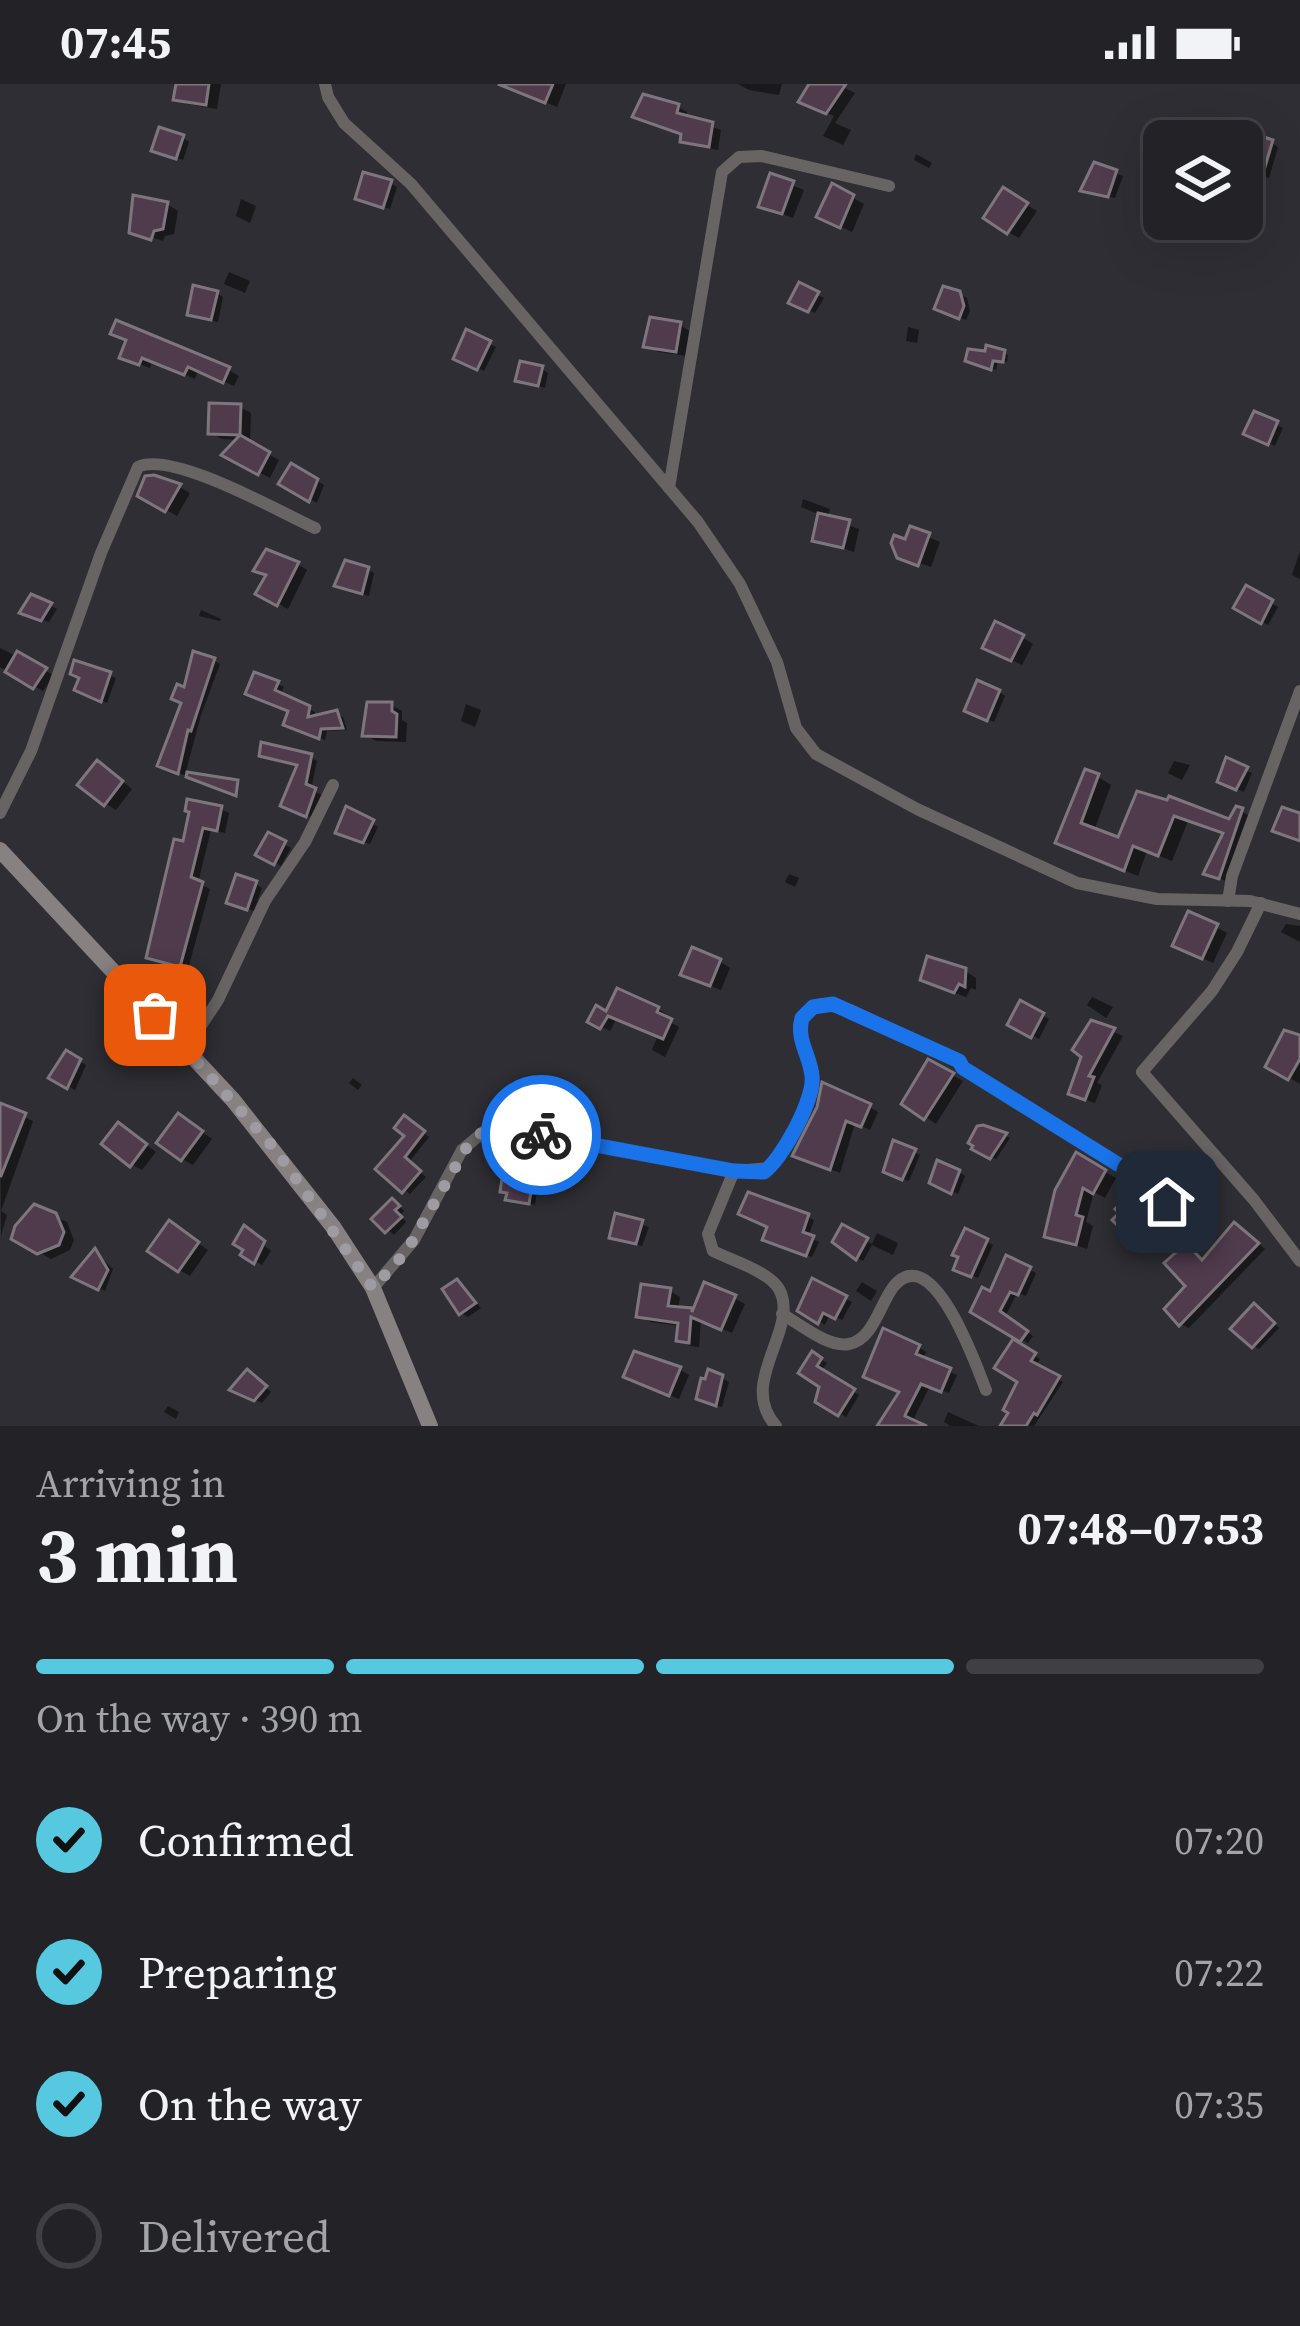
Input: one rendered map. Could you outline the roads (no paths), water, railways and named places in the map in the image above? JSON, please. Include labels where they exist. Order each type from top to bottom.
[{"type":"street","points":[[325,84],[344,124],[411,184],[698,522],[740,584],[777,662],[796,728],[816,754],[917,809],[1077,883],[1157,899],[1261,903],[1300,914]]},
{"type":"street","points":[[669,488],[722,172],[739,157],[762,156],[890,186]]},
{"type":"street","points":[[0,813],[31,751],[101,553],[138,467],[164,464],[191,473],[315,528]]},
{"type":"street","points":[[1228,901],[1232,876],[1300,691]]},
{"type":"street","points":[[186,1048],[218,1000],[265,901],[305,842],[333,785]]},
{"type":"street","points":[[0,850],[275,1149],[373,1288],[430,1426]]},
{"type":"street","points":[[1261,903],[1238,952],[1212,991],[1142,1072],[1254,1200],[1300,1261]]},
{"type":"street","points":[[373,1288],[414,1240],[462,1150],[487,1129],[509,1129],[734,1171],[764,1172],[781,1156],[813,1080],[801,1039],[802,1018],[813,1007],[833,1004],[959,1061],[963,1068],[1161,1191],[1169,1213],[1162,1231]]},
{"type":"street","points":[[734,1171],[708,1244],[777,1286],[782,1314],[763,1393],[767,1416],[776,1426]]},
{"type":"street","points":[[782,1314],[832,1342],[852,1343],[865,1336],[895,1284],[907,1278],[920,1280],[940,1292],[986,1390]]}]
